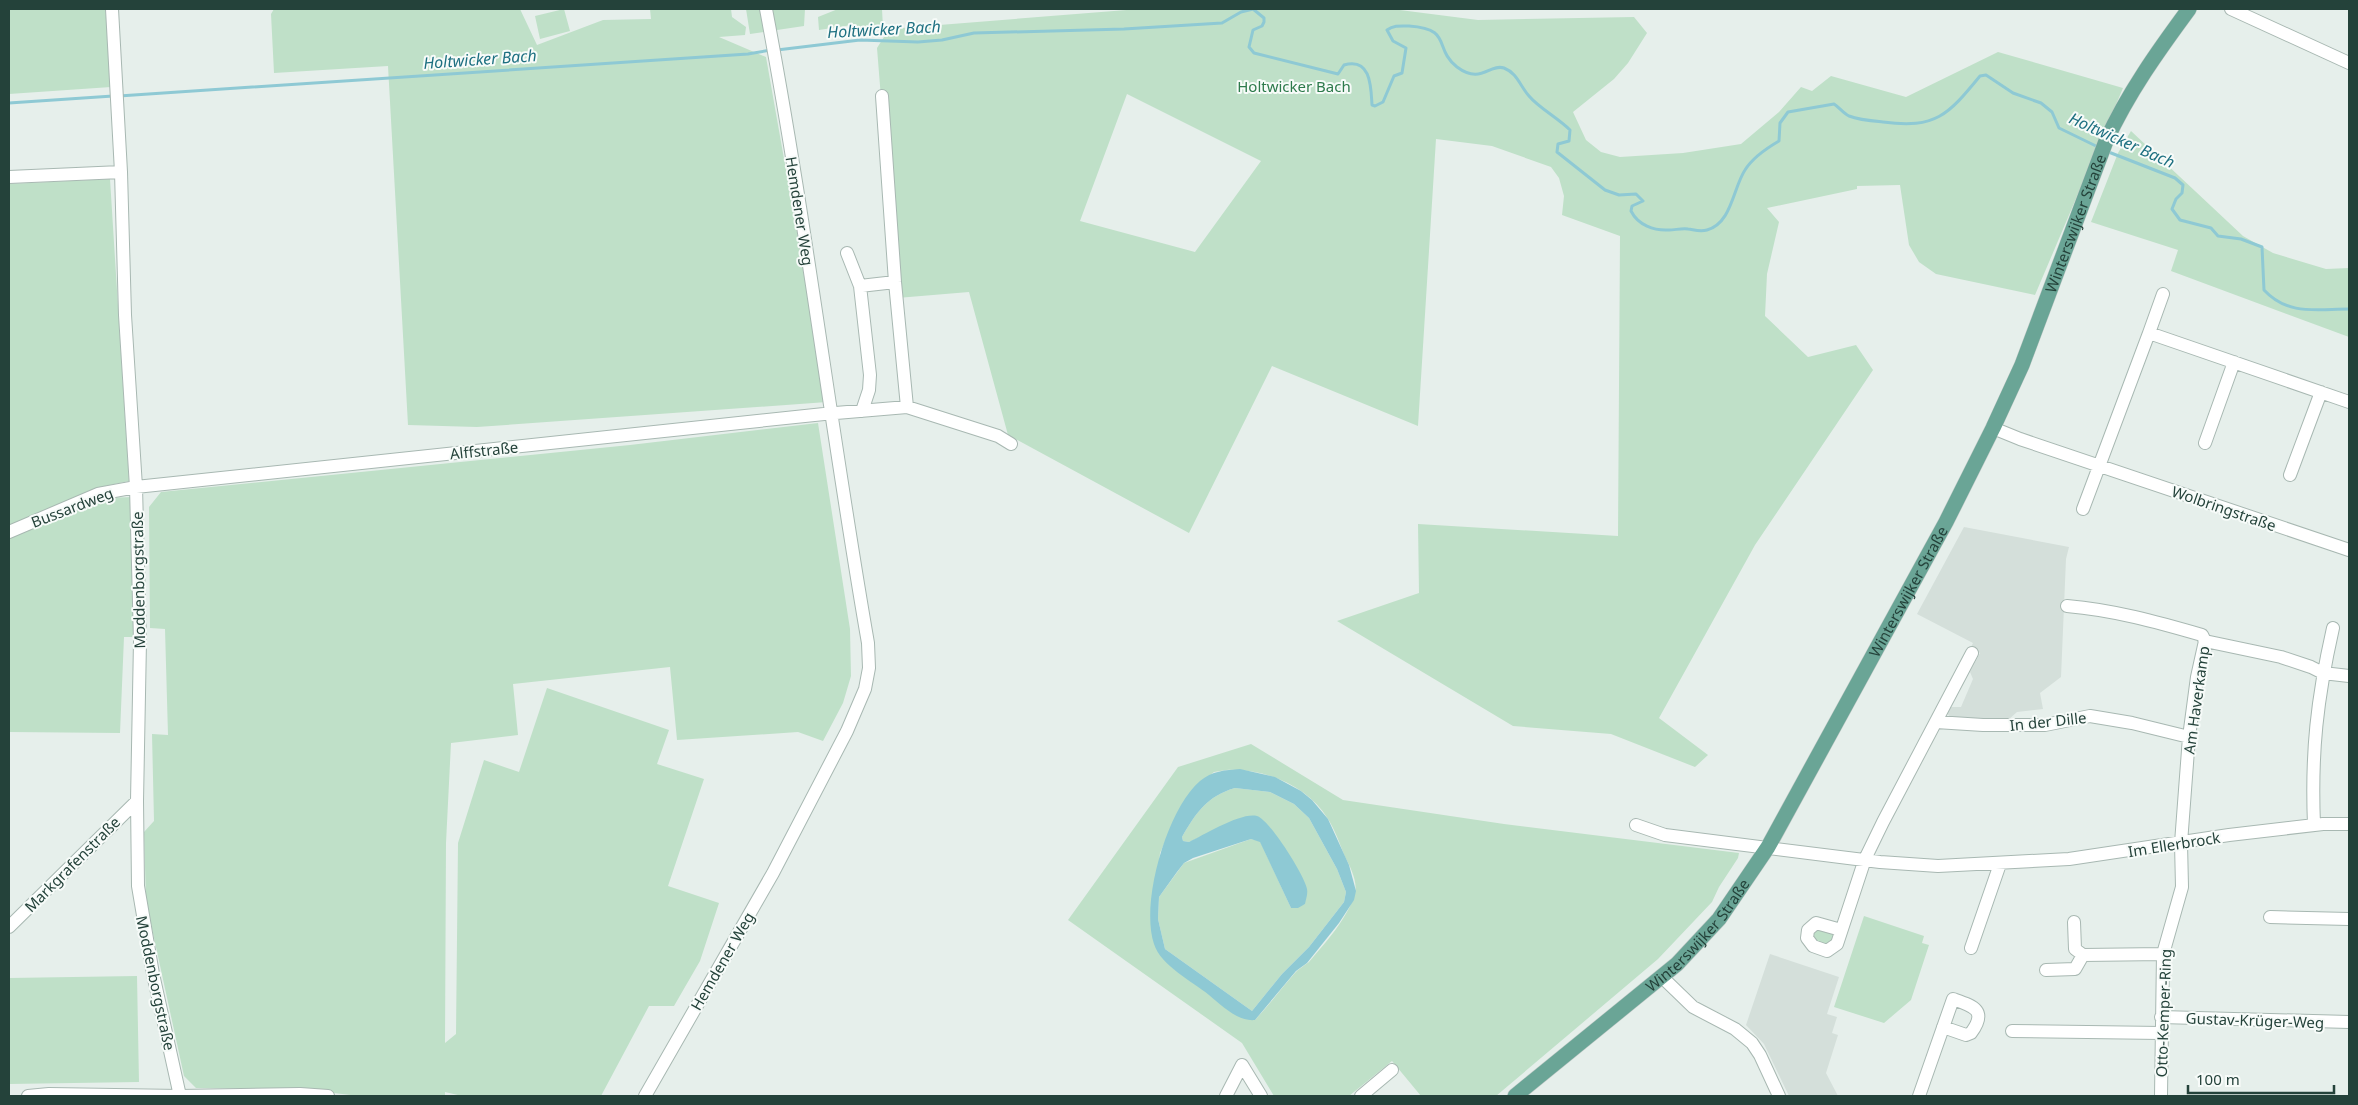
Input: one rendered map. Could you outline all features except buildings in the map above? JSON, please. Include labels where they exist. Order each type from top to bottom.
[{"type":"main road","name":"Winterswijker Straße","points":[[1516,1096],[1677,964],[1719,919],[1768,847],[1946,522],[1993,428],[2022,365],[2106,141],[2120,110],[2147,66],[2189,9]]},
{"type":"street","name":"Moddenborgstraße","points":[[112,9],[121,172],[125,315],[136,487],[140,641],[136,801],[140,907],[180,1096]]},
{"type":"street","name":"Hemdener Weg","points":[[644,1096],[768,881],[847,731],[865,689],[869,668],[868,644],[831,414],[804,224],[766,9]]},
{"type":"street","points":[[2231,9],[2349,62]]},
{"type":"street","points":[[882,96],[895,282],[907,407]]},
{"type":"street","points":[[9,177],[121,172]]},
{"type":"street","points":[[847,253],[860,286],[870,375],[869,390],[862,412]]},
{"type":"street","points":[[860,286],[895,282]]},
{"type":"street","points":[[2083,509],[2163,294]]},
{"type":"street","points":[[2149,332],[2349,402]]},
{"type":"street","points":[[2205,443],[2234,362]]},
{"type":"street","points":[[2290,475],[2320,392]]},
{"type":"street","points":[[831,414],[907,407],[998,436],[1011,444]]},
{"type":"street","name":"Alffstraße","points":[[136,487],[831,414]]},
{"type":"street","name":"Wolbringstraße","points":[[1993,428],[2349,550]]},
{"type":"street","name":"Bussardweg","points":[[9,532],[98,494],[136,487]]},
{"type":"street","name":"Am Haverkamp","points":[[2067,606],[2099,609],[2146,618],[2202,635],[2205,641],[2197,677],[2189,737],[2181,843]]},
{"type":"street","points":[[2314,825],[2313,754],[2323,673],[2333,628]]},
{"type":"street","points":[[2205,641],[2281,657],[2311,666],[2323,673],[2349,676]]},
{"type":"street","points":[[1841,930],[1865,860],[1972,653]]},
{"type":"street","name":"In der Dille","points":[[1936,722],[1983,725],[2045,725],[2090,716],[2132,723],[2189,737]]},
{"type":"street","name":"Markgrafenstraße","points":[[9,927],[136,801]]},
{"type":"street","name":"Im Ellerbrock","points":[[1636,825],[1665,835],[1865,860],[1938,866],[2070,859],[2314,825],[2349,824]]},
{"type":"street","name":"Otto-Kemper-Ring","points":[[2161,1096],[2162,954],[2182,887],[2181,843]]},
{"type":"street","points":[[1971,948],[2000,864]]},
{"type":"street","points":[[2270,916],[2349,919]]},
{"type":"street","points":[[2074,922],[2075,948],[2083,955],[2162,954]]},
{"type":"street","points":[[2046,970],[2075,969],[2083,955]]},
{"type":"street","points":[[1662,977],[1692,1007],[1735,1029],[1752,1043],[1760,1055],[1779,1096]]},
{"type":"street","name":"Gustav-Krüger-Weg","points":[[2161,1017],[2349,1022]]},
{"type":"street","points":[[1919,1096],[1943,1027]]},
{"type":"street","points":[[2012,1032],[2161,1032]]},
{"type":"street","points":[[1226,1096],[1242,1065],[1261,1096]]},
{"type":"street","points":[[1360,1096],[1392,1070]]},
{"type":"street","points":[[28,1096],[49,1094],[180,1096],[300,1094],[328,1096]]},
{"type":"shaded area","points":[[1964,527],[2069,547],[2066,559],[2061,677],[2040,693],[2043,709],[2017,712],[2007,721],[1950,717],[1946,712],[1948,707],[1961,707],[1973,679],[1970,672],[1980,653],[1971,647],[1973,643],[1917,614]]},
{"type":"shaded area","points":[[1770,954],[1839,977],[1827,1014],[1837,1017],[1832,1033],[1838,1035],[1826,1073],[1838,1096],[1789,1096],[1764,1044],[1746,1025]]},
{"type":"green space","points":[[9,9],[105,9],[112,67],[111,87],[9,94]]},
{"type":"green space","points":[[274,9],[520,9],[537,45],[603,20],[651,19],[650,9],[731,9],[732,17],[746,27],[745,35],[719,37],[766,57],[827,402],[477,427],[408,425],[388,66],[274,73],[271,14]]},
{"type":"green space","points":[[564,9],[570,31],[540,39],[535,16]]},
{"type":"green space","points":[[746,9],[805,9],[804,26],[750,34]]},
{"type":"green space","points":[[838,9],[882,9],[883,28],[852,28],[852,25],[819,30],[818,17]]},
{"type":"green space","points":[[1139,9],[1392,9],[1478,20],[1634,17],[1647,33],[1628,63],[1614,79],[1573,112],[1586,140],[1601,152],[1620,157],[1683,153],[1741,144],[1779,112],[1801,87],[1812,91],[1831,76],[1906,97],[1998,52],[2123,88],[2035,295],[1936,274],[1919,262],[1909,245],[1900,185],[1857,186],[1857,189],[1767,208],[1779,222],[1767,274],[1765,316],[1808,357],[1856,345],[1873,370],[1755,545],[1659,718],[1708,755],[1695,767],[1611,734],[1513,726],[1337,621],[1419,593],[1418,524],[1618,536],[1620,236],[1562,215],[1564,196],[1559,178],[1551,167],[1492,146],[1436,139],[1418,426],[1272,366],[1189,533],[1008,435],[969,292],[897,298],[877,48],[889,29]],"holes":[[[1127,94],[1261,161],[1195,252],[1080,221]]]},
{"type":"green space","points":[[2131,131],[2243,236],[2273,253],[2326,269],[2349,268],[2349,337],[2171,271],[2178,250],[2091,222],[2118,153]]},
{"type":"green space","points":[[110,179],[129,481],[105,486],[9,525],[9,184]]},
{"type":"green space","points":[[818,423],[850,629],[851,676],[843,703],[823,741],[798,732],[677,740],[670,667],[513,684],[518,735],[451,743],[446,843],[445,1043],[456,1034],[458,843],[484,760],[519,772],[547,688],[669,730],[657,764],[704,779],[668,886],[719,903],[700,961],[674,1006],[649,1006],[601,1096],[462,1096],[445,1092],[445,1096],[359,1096],[300,1089],[196,1088],[184,1076],[146,901],[144,832],[154,821],[152,734],[168,735],[165,629],[150,628],[149,507],[161,492],[630,445]]},
{"type":"green space","points":[[133,497],[136,637],[124,637],[120,733],[9,732],[9,538],[103,498]]},
{"type":"green space","points":[[1251,744],[1343,800],[1504,824],[1739,853],[1738,858],[1719,887],[1712,902],[1658,959],[1496,1096],[1421,1096],[1392,1061],[1349,1096],[1274,1096],[1242,1043],[1068,920],[1178,767]],"holes":[[[1240,770],[1255,772],[1283,781],[1297,788],[1319,807],[1335,832],[1351,869],[1356,889],[1352,902],[1336,929],[1309,962],[1296,972],[1255,1020],[1174,969],[1152,933],[1160,853],[1171,828],[1191,791],[1214,772]]]},
{"type":"green space","points":[[1235,788],[1270,792],[1294,804],[1309,818],[1337,869],[1346,892],[1344,902],[1309,947],[1282,974],[1252,1011],[1165,949],[1158,919],[1159,897],[1184,863],[1251,839],[1260,841],[1291,908],[1305,904],[1244,818],[1189,842],[1183,841],[1182,837],[1203,806],[1225,791]]},
{"type":"green space","points":[[1864,916],[1924,936],[1922,943],[1929,945],[1911,1000],[1884,1023],[1834,1007]]},
{"type":"green space","points":[[1817,927],[1833,933],[1835,937],[1830,945],[1816,943],[1812,932]]},
{"type":"green space","points":[[137,976],[139,1082],[9,1084],[9,978]]},
{"type":"water","points":[[1240,769],[1275,777],[1301,791],[1312,800],[1328,819],[1349,865],[1356,891],[1354,900],[1339,923],[1307,963],[1296,971],[1255,1020],[1236,1016],[1170,966],[1163,959],[1154,944],[1151,926],[1151,905],[1159,858],[1177,813],[1188,794],[1200,781],[1214,773]],"holes":[[[1235,788],[1270,792],[1294,804],[1309,818],[1337,869],[1346,892],[1344,902],[1309,947],[1282,974],[1252,1011],[1165,949],[1158,919],[1159,897],[1184,863],[1193,858],[1251,839],[1260,842],[1291,908],[1298,908],[1305,904],[1307,895],[1305,882],[1286,849],[1263,819],[1257,816],[1242,817],[1189,842],[1183,841],[1182,837],[1203,806],[1225,791]]]},
{"type":"waterway","name":"Holtwicker Bach","points":[[777,50],[860,40],[918,42],[942,40],[974,33],[1124,29],[1222,23],[1241,12],[1253,9],[1264,18],[1262,26],[1253,30],[1249,47],[1254,53],[1338,74],[1344,65],[1360,65],[1368,75],[1372,105],[1375,106],[1383,102],[1394,76],[1402,73],[1406,48],[1393,41],[1387,30],[1400,26],[1423,28],[1437,35],[1450,60],[1465,72],[1479,74],[1499,67],[1512,73],[1533,100],[1570,130],[1569,141],[1558,144],[1557,152],[1605,190],[1619,195],[1636,194],[1643,201],[1632,206],[1631,211],[1634,216],[1647,226],[1663,230],[1686,229],[1704,231],[1722,220],[1727,213],[1741,177],[1748,165],[1760,153],[1779,141],[1780,123],[1788,112],[1834,104],[1849,116],[1870,121],[1901,124],[1929,121],[1949,110],[1980,76],[1986,75],[2013,93],[2041,103],[2052,112],[2059,128],[2098,147]]},
{"type":"waterway","name":"Holtwicker Bach","points":[[119,96],[748,54],[771,50]]},
{"type":"waterway","name":"Holtwicker Bach","points":[[9,103],[113,96]]},
{"type":"waterway","name":"Holtwicker Bach","points":[[2106,151],[2175,178],[2183,185],[2182,193],[2176,199],[2172,209],[2180,220],[2211,228],[2218,236],[2241,239],[2262,247],[2264,290],[2273,298],[2283,304],[2304,309],[2349,309]]}]
